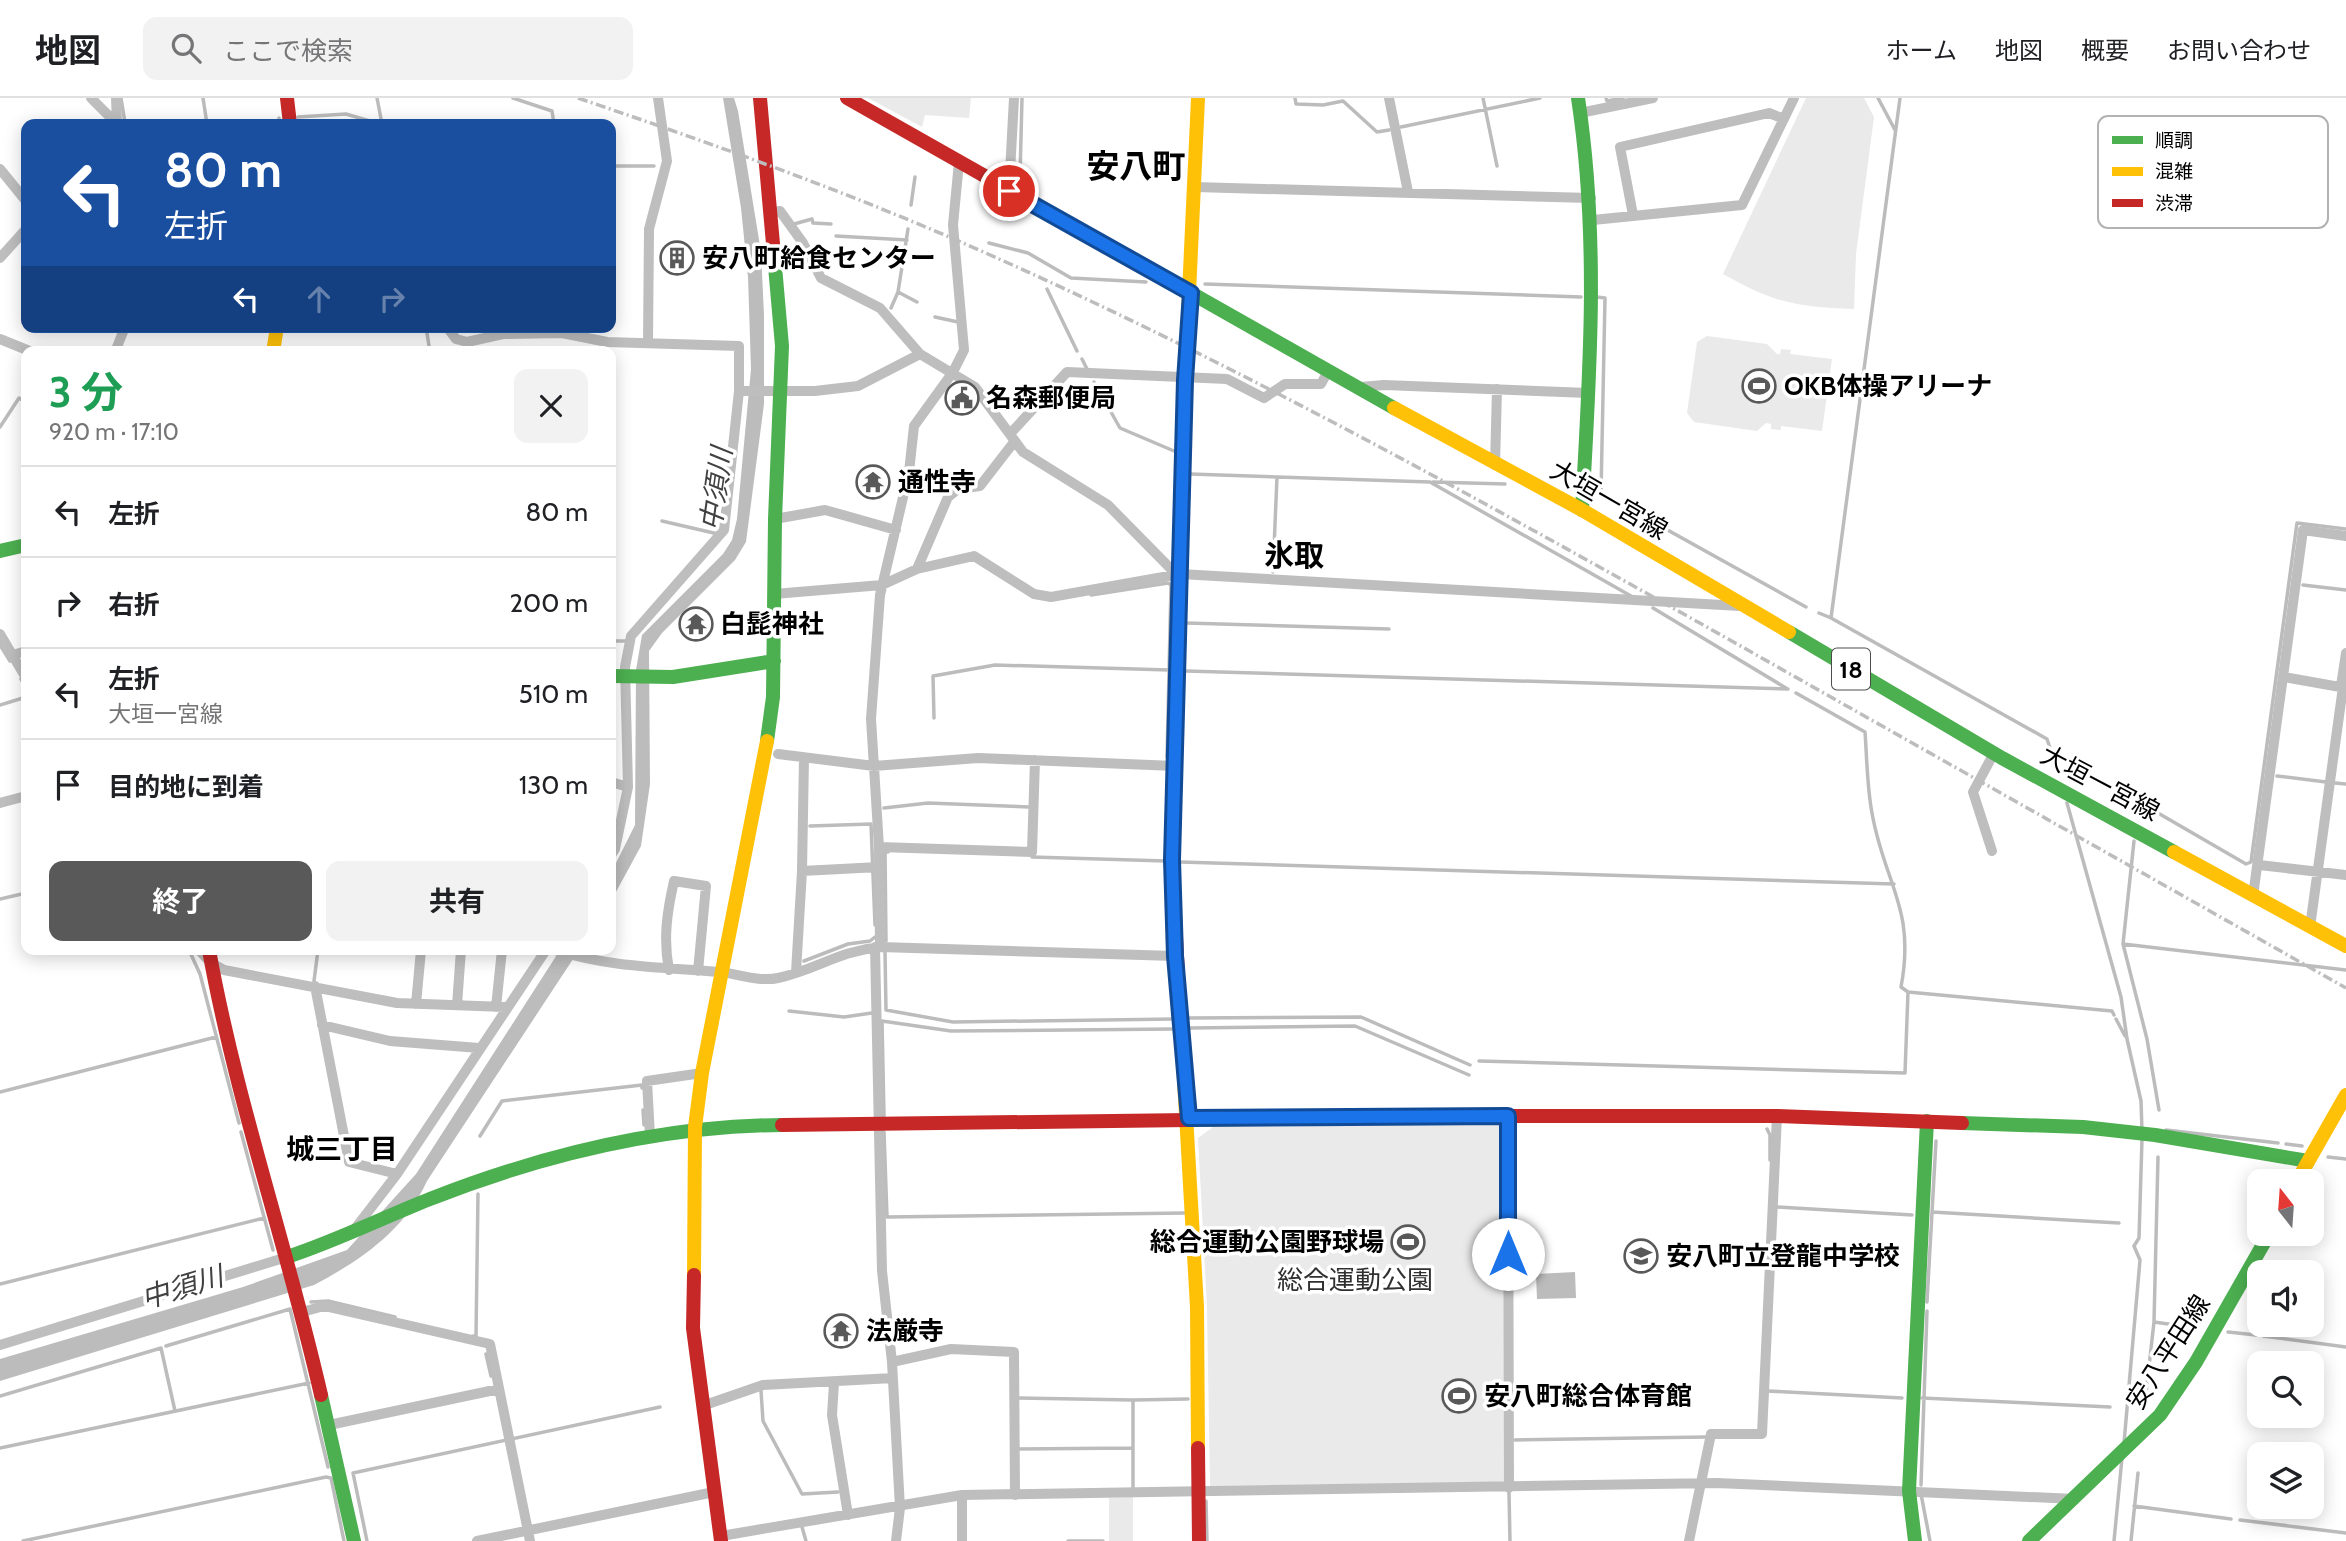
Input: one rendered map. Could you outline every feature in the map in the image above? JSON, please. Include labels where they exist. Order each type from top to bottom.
[{"type":"street","points":[[91,98],[112,119]]},
{"type":"street","points":[[116,98],[117,119]]},
{"type":"street","points":[[287,98],[289,119]]},
{"type":"street","points":[[648,343],[649,229],[667,161],[658,98]]},
{"type":"street","points":[[760,98],[782,346],[774,391],[774,661],[771,725],[721,972],[695,1127],[693,1328],[721,1538],[962,1495],[1717,1483],[2075,1499]]},
{"type":"street","name":"大垣一宮線","points":[[847,98],[1495,465],[1583,510],[1741,606],[1994,753],[2099,808],[2253,897],[2346,946]]},
{"type":"street","points":[[1009,191],[1014,98]]},
{"type":"street","points":[[1198,98],[1185,380],[1172,860],[1175,956],[1189,1118],[1198,1307],[1199,1541]]},
{"type":"street","points":[[1389,98],[1408,192]]},
{"type":"street","points":[[1578,98],[1593,220],[1583,510]]},
{"type":"street","points":[[1580,113],[1653,98]]},
{"type":"street","points":[[1593,220],[1742,205],[1794,98]]},
{"type":"street","points":[[1633,215],[1619,147],[1769,113],[1784,119]]},
{"type":"street","points":[[896,1541],[900,1508],[892,1362],[882,1271],[877,947],[879,847],[872,687],[882,584],[909,472],[914,426],[953,372],[964,350],[953,225],[959,162]]},
{"type":"street","points":[[0,169],[21,195]]},
{"type":"street","points":[[1195,187],[1591,198]]},
{"type":"street","points":[[772,212],[780,211],[803,243],[821,278],[880,308],[920,355],[975,387],[1023,452],[1108,505],[1171,569],[1180,574]]},
{"type":"street","points":[[0,258],[21,235]]},
{"type":"street","points":[[453,333],[461,342],[495,333]]},
{"type":"street","points":[[562,333],[607,342],[739,346],[741,391],[724,530],[631,636],[619,678],[628,787],[616,844]]},
{"type":"street","points":[[0,339],[21,348]]},
{"type":"street","points":[[741,391],[858,386],[920,355]]},
{"type":"street","points":[[917,569],[948,497],[958,489],[980,486],[1012,438],[1067,372],[1185,380],[1227,379],[1264,398],[1285,384],[1321,384],[1328,370]]},
{"type":"street","points":[[1360,387],[1588,393]]},
{"type":"street","points":[[1495,465],[1497,389]]},
{"type":"street","points":[[775,519],[825,510],[896,530]]},
{"type":"street","points":[[2253,897],[2303,530],[2346,536]]},
{"type":"street","points":[[0,551],[21,545]]},
{"type":"street","points":[[774,594],[882,584],[917,569],[974,556],[1034,594],[1051,597],[1180,574],[1741,606]]},
{"type":"street","points":[[0,634],[21,669]]},
{"type":"street","points":[[13,655],[21,653]]},
{"type":"street","points":[[2310,927],[2346,653]]},
{"type":"street","points":[[619,678],[685,678],[774,661]]},
{"type":"street","points":[[2284,677],[2343,687]]},
{"type":"street","points":[[771,725],[778,754]]},
{"type":"street","points":[[1992,851],[1973,792],[1994,753]]},
{"type":"street","points":[[778,754],[874,766],[978,758],[1175,766]]},
{"type":"street","points":[[762,769],[778,754]]},
{"type":"street","points":[[796,972],[802,871],[804,758]]},
{"type":"street","points":[[879,847],[1032,852],[1035,760]]},
{"type":"street","points":[[616,783],[628,787]]},
{"type":"street","points":[[0,803],[21,797]]},
{"type":"street","points":[[2259,865],[2346,875]]},
{"type":"street","points":[[802,871],[879,867]]},
{"type":"street","points":[[668,970],[665,947],[666,917],[674,881],[706,886],[698,971]]},
{"type":"street","points":[[572,955],[620,967],[721,972],[762,979],[796,972],[851,950],[877,947],[1175,956]]},
{"type":"street","points":[[416,1004],[421,955]]},
{"type":"street","points":[[457,1005],[461,955]]},
{"type":"street","points":[[501,1007],[502,955]]},
{"type":"street","points":[[350,1234],[382,1197],[479,1048],[501,1007],[542,955]]},
{"type":"street","points":[[210,957],[224,970],[397,1003],[501,1007]]},
{"type":"street","points":[[210,957],[219,1005],[302,1312],[354,1541]]},
{"type":"street","points":[[315,986],[349,1162],[397,1174]]},
{"type":"street","points":[[322,1025],[390,1041],[479,1048]]},
{"type":"street","points":[[650,1136],[647,1081],[702,1073]]},
{"type":"street","points":[[2304,1169],[2346,1095]]},
{"type":"street","points":[[1508,1116],[1509,1488]]},
{"type":"street","points":[[0,1345],[288,1262],[462,1187],[563,1155],[695,1127],[1189,1118],[1777,1116],[2012,1122],[2155,1135],[2308,1161]]},
{"type":"street","points":[[1689,1541],[1712,1434],[1762,1434],[1777,1116]]},
{"type":"street","points":[[1916,1541],[1909,1491],[1927,1121]]},
{"type":"street","points":[[382,1197],[392,1216]]},
{"type":"street","name":"安八平田線","points":[[2029,1541],[2139,1439],[2174,1396],[2262,1246]]},
{"type":"street","points":[[302,1312],[324,1306],[490,1344],[529,1536]]},
{"type":"street","points":[[892,1362],[951,1349],[1014,1352],[1014,1495]]},
{"type":"street","points":[[702,1406],[763,1385],[893,1378]]},
{"type":"street","points":[[834,1383],[832,1415],[848,1515]]},
{"type":"street","points":[[329,1425],[499,1389]]},
{"type":"street","points":[[477,1541],[529,1536],[714,1492]]},
{"type":"street","points":[[962,1495],[962,1541]]},
{"type":"green space","points":[[868,98],[971,98],[969,118],[925,115],[922,127]]},
{"type":"green space","points":[[1806,98],[1864,98],[1874,117],[1856,254],[1854,309],[1786,302],[1723,274]]},
{"type":"green space","name":"OKB体操アリーナ","points":[[1707,336],[1767,344],[1777,354],[1780,354],[1781,349],[1791,350],[1790,354],[1832,359],[1822,431],[1781,426],[1781,430],[1771,429],[1771,424],[1766,423],[1757,431],[1694,422],[1687,413],[1697,342]]},
{"type":"green space","name":"総合運動公園","points":[[1502,1124],[1507,1482],[1210,1486],[1207,1307],[1198,1138],[1213,1127]]},
{"type":"green space","points":[[1133,1497],[1133,1541],[1109,1541],[1109,1498]]},
{"type":"shaded area","points":[[723,98],[734,98],[738,111],[761,252],[764,404],[746,542],[735,560],[662,633],[649,651],[650,784],[641,846],[616,892],[616,863],[635,825],[636,670],[642,635],[723,554],[732,540],[737,519],[751,369],[748,277],[741,208]]},
{"type":"shaded area","points":[[557,955],[576,955],[406,1215],[364,1254],[314,1285],[0,1381],[0,1359],[243,1287],[347,1250],[416,1174]]},
{"type":"shaded area","points":[[1575,1272],[1576,1298],[1537,1299],[1536,1274]]},
{"type":"waterway","points":[[121,98],[124,119]]},
{"type":"waterway","points":[[203,98],[206,119]]},
{"type":"waterway","points":[[377,98],[381,119]]},
{"type":"waterway","points":[[513,98],[552,111],[553,119]]},
{"type":"waterway","points":[[1020,177],[1022,98]]},
{"type":"waterway","points":[[1295,98],[1296,104],[1323,105],[1343,101],[1377,132],[1389,130]]},
{"type":"waterway","points":[[1483,98],[1497,166]]},
{"type":"waterway","points":[[1401,127],[1540,98]]},
{"type":"waterway","points":[[1606,98],[1607,101],[1623,98]]},
{"type":"waterway","points":[[1878,98],[1895,130]]},
{"type":"waterway","points":[[1900,98],[1831,618],[2047,739],[2053,757]]},
{"type":"waterway","points":[[298,117],[346,114],[363,119]]},
{"type":"waterway","points":[[616,166],[654,166]]},
{"type":"waterway","points":[[911,205],[915,177]]},
{"type":"waterway","points":[[794,224],[812,219],[813,223],[831,224]]},
{"type":"waterway","points":[[891,308],[898,292],[908,229]]},
{"type":"waterway","points":[[836,236],[907,240]]},
{"type":"waterway","points":[[989,243],[1028,253],[1071,278],[1146,282]]},
{"type":"waterway","points":[[1205,284],[1581,297]]},
{"type":"waterway","points":[[1047,289],[1077,351]]},
{"type":"waterway","points":[[898,292],[917,302]]},
{"type":"waterway","points":[[1597,297],[1605,298],[1601,493],[1806,607]]},
{"type":"waterway","points":[[935,317],[958,322]]},
{"type":"waterway","points":[[427,333],[429,346]]},
{"type":"waterway","points":[[1082,359],[1087,369]]},
{"type":"waterway","points":[[1094,382],[1120,428],[1174,451]]},
{"type":"waterway","points":[[0,427],[19,398],[21,399]]},
{"type":"waterway","points":[[1190,474],[1430,482],[1631,596]]},
{"type":"waterway","points":[[1273,572],[1277,477]]},
{"type":"waterway","points":[[1433,482],[1505,484]]},
{"type":"waterway","name":"中須川","points":[[662,521],[718,534]]},
{"type":"waterway","points":[[2139,802],[2246,864],[2251,862],[2297,523],[2346,529]]},
{"type":"waterway","points":[[1091,595],[1168,583],[1171,585],[1167,757]]},
{"type":"waterway","points":[[2303,585],[2346,590]]},
{"type":"waterway","points":[[1653,608],[1786,688]]},
{"type":"waterway","points":[[1819,613],[1831,618]]},
{"type":"waterway","points":[[1186,623],[1389,629]]},
{"type":"waterway","points":[[616,641],[626,641]]},
{"type":"waterway","points":[[0,645],[10,661]]},
{"type":"waterway","points":[[934,718],[933,676],[995,665],[1169,670]]},
{"type":"waterway","points":[[1186,671],[1788,689]]},
{"type":"waterway","points":[[1796,693],[1865,732],[1872,813],[1902,916],[1905,960],[1901,987],[1908,992],[2112,1011],[2114,1015]]},
{"type":"waterway","points":[[0,705],[21,699]]},
{"type":"waterway","points":[[2277,776],[2326,782]]},
{"type":"waterway","points":[[2335,783],[2346,784]]},
{"type":"waterway","points":[[884,808],[928,803],[1029,807]]},
{"type":"waterway","points":[[2067,803],[2121,997],[2141,1101],[2142,1131]]},
{"type":"waterway","points":[[810,826],[871,824],[875,925]]},
{"type":"waterway","points":[[2134,841],[2123,944],[2147,1039],[2159,1110]]},
{"type":"waterway","points":[[886,941],[885,852],[888,852]]},
{"type":"waterway","points":[[1032,857],[1166,861]]},
{"type":"waterway","points":[[1180,862],[1894,884]]},
{"type":"waterway","points":[[0,899],[21,894]]},
{"type":"waterway","points":[[804,961],[848,944],[870,941],[875,937]]},
{"type":"waterway","points":[[2123,944],[2346,970]]},
{"type":"waterway","points":[[885,952],[886,1010],[953,1022],[1174,1019]]},
{"type":"waterway","points":[[191,955],[200,974],[239,1123]]},
{"type":"waterway","points":[[314,981],[317,955]]},
{"type":"waterway","points":[[1479,1061],[1905,1073],[1908,992]]},
{"type":"waterway","points":[[789,1011],[844,1017],[872,1013]]},
{"type":"waterway","points":[[1188,1018],[1361,1017],[1470,1065]]},
{"type":"waterway","points":[[2116,1019],[2125,1036]]},
{"type":"waterway","points":[[884,1116],[882,1021],[951,1031],[1175,1029]]},
{"type":"waterway","points":[[1190,1028],[1355,1026],[1469,1075]]},
{"type":"waterway","points":[[0,1092],[216,1037]]},
{"type":"waterway","points":[[480,1136],[502,1101],[642,1085],[642,1088]]},
{"type":"waterway","points":[[643,1110],[644,1125]]},
{"type":"waterway","points":[[1767,1129],[1770,1135],[1770,1160]]},
{"type":"waterway","points":[[2166,1130],[2278,1143]]},
{"type":"waterway","points":[[241,1132],[273,1250]]},
{"type":"waterway","points":[[884,1132],[887,1217],[1185,1213]]},
{"type":"waterway","points":[[2124,1443],[2140,1260],[2134,1246],[2139,1238],[2142,1139]]},
{"type":"waterway","points":[[1927,1302],[1936,1141]]},
{"type":"waterway","points":[[2286,1144],[2302,1146]]},
{"type":"waterway","points":[[2144,1411],[2154,1322],[2158,1157]]},
{"type":"waterway","points":[[2328,1157],[2346,1159]]},
{"type":"waterway","points":[[473,1336],[476,1336],[478,1194]]},
{"type":"waterway","points":[[1777,1207],[1912,1215]]},
{"type":"waterway","points":[[1932,1212],[2119,1223]]},
{"type":"waterway","points":[[0,1284],[264,1218]]},
{"type":"waterway","points":[[311,1302],[328,1301],[395,1317]]},
{"type":"waterway","points":[[166,1346],[290,1309],[328,1467]]},
{"type":"waterway","points":[[1921,1485],[1927,1311]]},
{"type":"waterway","points":[[2154,1322],[2197,1328]]},
{"type":"waterway","points":[[2228,1332],[2247,1334]]},
{"type":"waterway","points":[[2271,1337],[2346,1347]]},
{"type":"waterway","points":[[0,1396],[161,1348],[175,1411]]},
{"type":"waterway","points":[[486,1354],[491,1376]]},
{"type":"waterway","points":[[0,1448],[309,1383]]},
{"type":"waterway","points":[[761,1391],[763,1421],[802,1494],[838,1492]]},
{"type":"waterway","points":[[1768,1391],[1902,1398]]},
{"type":"waterway","points":[[1018,1398],[1133,1400],[1133,1489]]},
{"type":"waterway","points":[[1922,1398],[2110,1407]]},
{"type":"waterway","points":[[1133,1400],[1188,1399]]},
{"type":"waterway","points":[[367,1541],[353,1473],[660,1407]]},
{"type":"waterway","points":[[1515,1440],[1706,1437]]},
{"type":"waterway","points":[[1018,1449],[1133,1448]]},
{"type":"waterway","points":[[2114,1541],[2122,1458]]},
{"type":"waterway","points":[[2131,1541],[2138,1473]]},
{"type":"waterway","points":[[23,1541],[326,1477],[331,1478],[344,1541]]},
{"type":"waterway","points":[[1509,1493],[1510,1541]]},
{"type":"waterway","points":[[1921,1494],[1930,1541]]},
{"type":"waterway","points":[[1206,1501],[1207,1541]]},
{"type":"waterway","points":[[2134,1506],[2231,1519]]},
{"type":"waterway","points":[[2240,1520],[2346,1533]]},
{"type":"waterway","points":[[802,1527],[806,1541]]},
{"type":"waterway","points":[[1068,1541],[1103,1541]]},
{"type":"railway","points":[[578,98],[780,170],[930,229],[1075,294],[1265,387],[1638,588],[2346,988]]},
{"type":"traffic: fast","points":[[1578,98],[1585,150],[1591,253],[1590,355],[1582,510]]},
{"type":"traffic: fast","points":[[767,741],[773,697],[775,519],[782,346],[774,255]]},
{"type":"traffic: fast","points":[[1147,268],[1394,408]]},
{"type":"traffic: fast","points":[[0,551],[21,546]]},
{"type":"traffic: fast","points":[[1789,632],[2002,758],[2174,852]]},
{"type":"traffic: fast","points":[[616,676],[673,677],[774,661]]},
{"type":"traffic: fast","points":[[1915,1541],[1909,1491],[1927,1121]]},
{"type":"traffic: fast","points":[[1962,1123],[2083,1127],[2155,1135],[2308,1161]]},
{"type":"traffic: fast","points":[[287,1257],[472,1183],[558,1157],[647,1137],[782,1125]]},
{"type":"traffic: fast","points":[[2029,1541],[2160,1415],[2196,1362],[2262,1246]]},
{"type":"traffic: fast","points":[[321,1395],[354,1541]]},
{"type":"traffic: slow","points":[[1176,702],[1185,380],[1198,98]]},
{"type":"traffic: slow","points":[[274,346],[276,333]]},
{"type":"traffic: slow","points":[[1394,408],[1582,510],[1789,632]]},
{"type":"traffic: slow","points":[[694,1275],[695,1127],[702,1073],[767,741]]},
{"type":"traffic: slow","points":[[2174,852],[2346,946]]},
{"type":"traffic: slow","points":[[1178,975],[1197,1307],[1198,1448]]},
{"type":"traffic: slow","points":[[2304,1169],[2346,1095]]},
{"type":"traffic: slow","points":[[1190,1120],[1460,1116]]},
{"type":"traffic: jam","points":[[287,98],[289,119]]},
{"type":"traffic: jam","points":[[760,98],[774,255]]},
{"type":"traffic: jam","points":[[847,98],[1147,268]]},
{"type":"traffic: jam","points":[[1176,702],[1172,860],[1178,975]]},
{"type":"traffic: jam","points":[[210,955],[233,1062],[321,1395]]},
{"type":"traffic: jam","points":[[1460,1116],[1777,1116],[1962,1123]]},
{"type":"traffic: jam","points":[[782,1125],[1190,1120]]},
{"type":"traffic: jam","points":[[694,1275],[693,1328],[721,1541]]},
{"type":"traffic: jam","points":[[1198,1448],[1199,1541]]},
{"type":"place","name":"安八町給食センター","points":[[677,258]]},
{"type":"place","name":"OKB体操アリーナ","points":[[1759,386]]},
{"type":"place","name":"名森郵便局","points":[[962,398]]},
{"type":"place","name":"通性寺","points":[[873,482]]},
{"type":"place","name":"白髭神社","points":[[696,624]]},
{"type":"place","name":"総合運動公園野球場","points":[[1408,1242]]},
{"type":"place","name":"安八町立登龍中学校","points":[[1641,1256]]},
{"type":"place","name":"法厳寺","points":[[841,1331]]},
{"type":"place","name":"安八町総合体育館","points":[[1459,1396]]},
{"type":"district","name":"安八町","points":[[1136,166]]},
{"type":"district","name":"氷取","points":[[1294,555]]},
{"type":"district","name":"城三丁目","points":[[342,1149]]},
{"type":"route","points":[[1009,191],[1191,293],[1185,380],[1172,860],[1175,956],[1189,1118],[1508,1116],[1508,1254]]}]
